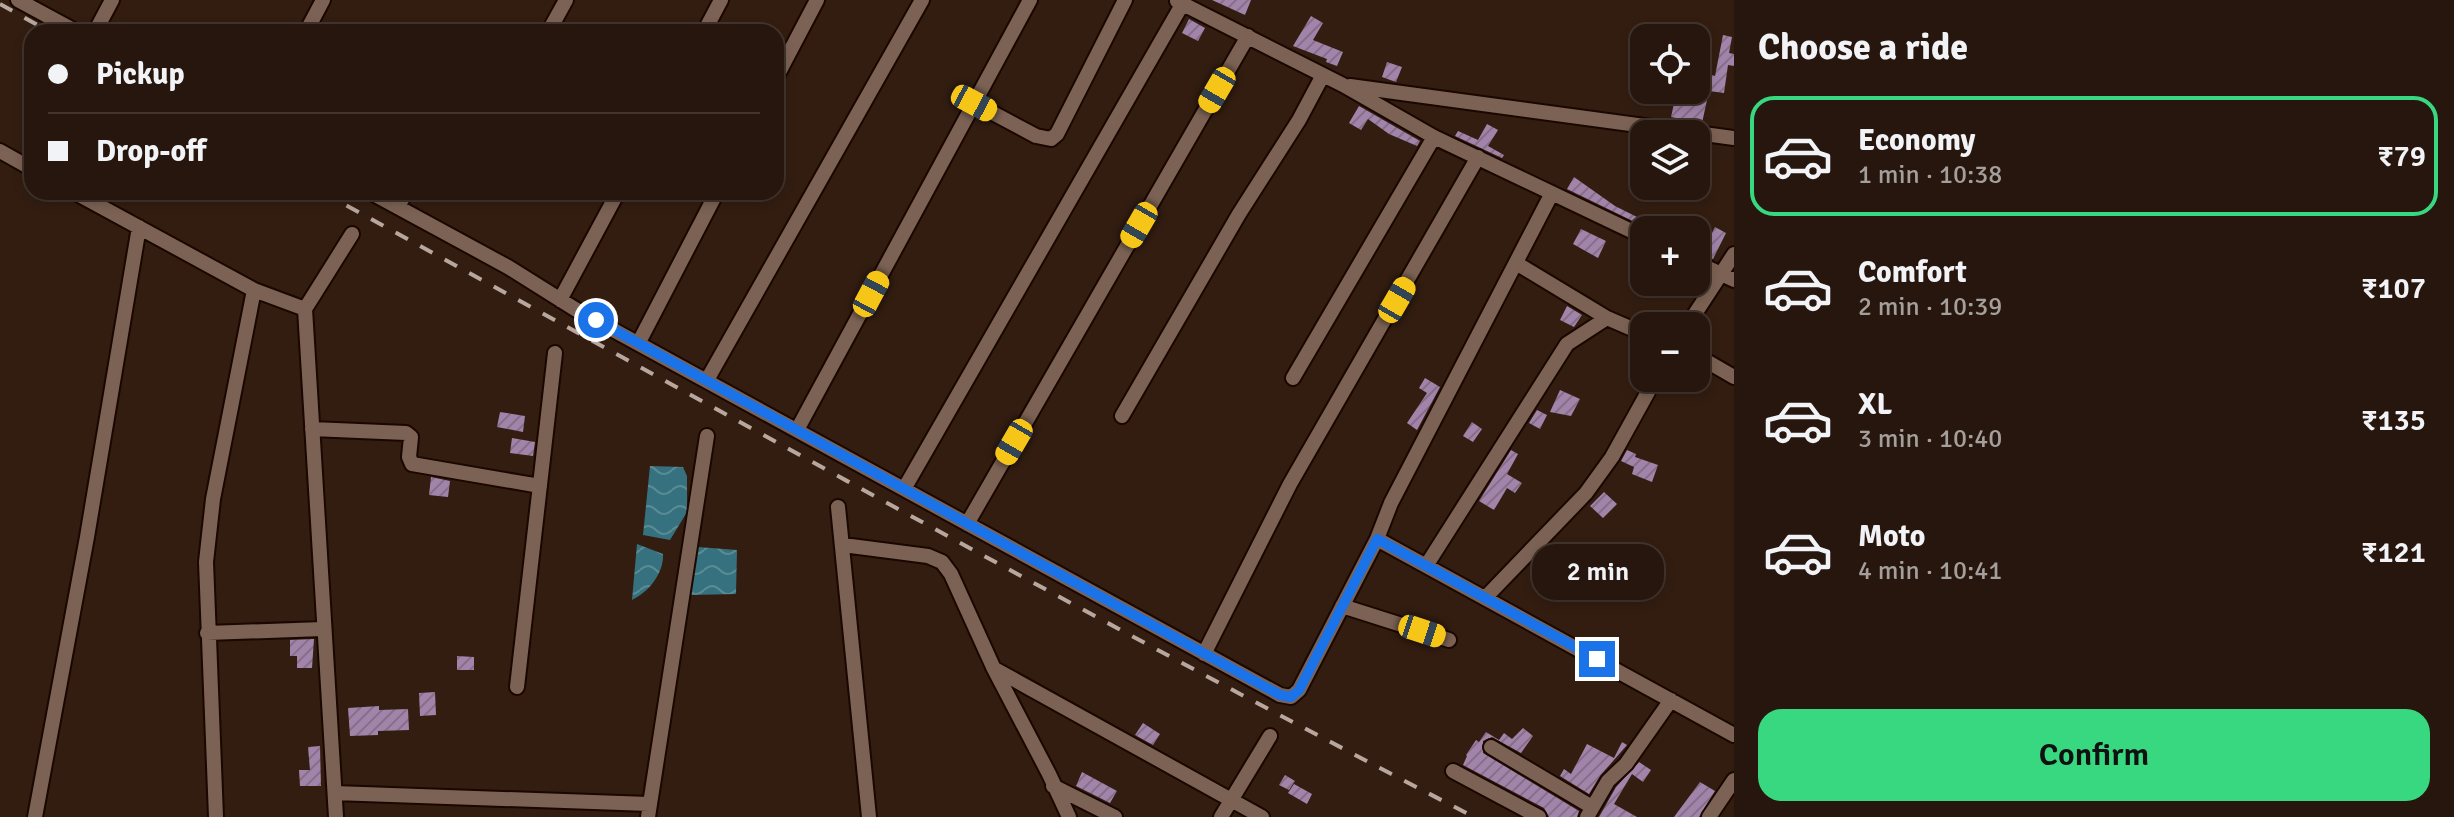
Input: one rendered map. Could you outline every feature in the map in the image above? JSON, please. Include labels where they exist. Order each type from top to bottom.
[{"type":"street","points":[[18,0],[62,24]]},
{"type":"street","points":[[99,24],[112,0]]},
{"type":"street","points":[[310,24],[323,0]]},
{"type":"street","points":[[553,24],[566,0]]},
{"type":"street","points":[[708,24],[721,0]]},
{"type":"street","points":[[784,63],[817,0]]},
{"type":"street","points":[[707,380],[922,0]]},
{"type":"street","points":[[797,430],[1030,0]]},
{"type":"street","points":[[974,103],[1036,136],[1051,139],[1057,134],[1125,0]]},
{"type":"street","points":[[904,489],[1179,2],[1343,85],[1434,137],[1630,230]]},
{"type":"street","points":[[967,524],[1248,36]]},
{"type":"street","points":[[1122,416],[1323,75]]},
{"type":"street","points":[[1343,85],[1734,138]]},
{"type":"street","points":[[1293,378],[1434,137]]},
{"type":"street","points":[[0,151],[24,164]]},
{"type":"street","points":[[1204,654],[1290,484],[1478,157]]},
{"type":"street","points":[[385,200],[967,524],[1280,695],[1291,697],[1299,690],[1377,539],[1391,503],[1552,193]]},
{"type":"street","points":[[89,200],[254,290],[305,309]]},
{"type":"street","points":[[398,207],[402,200]]},
{"type":"street","points":[[560,300],[614,200]]},
{"type":"street","points":[[639,342],[713,200]]},
{"type":"street","points":[[35,817],[87,537],[139,227]]},
{"type":"street","points":[[336,817],[305,309],[352,234]]},
{"type":"street","points":[[1698,312],[1727,277],[1734,254]]},
{"type":"street","points":[[1516,263],[1607,318],[1630,328]]},
{"type":"street","points":[[216,817],[206,562],[213,499],[254,290]]},
{"type":"street","points":[[1426,566],[1567,344],[1607,318]]},
{"type":"street","points":[[517,687],[555,353]]},
{"type":"street","points":[[1710,363],[1734,377]]},
{"type":"street","points":[[1485,598],[1586,493],[1612,457],[1648,392]]},
{"type":"street","points":[[312,429],[406,433],[411,437],[409,457],[412,464],[540,486]]},
{"type":"street","points":[[335,793],[648,811],[707,436]]},
{"type":"street","points":[[838,507],[869,817]]},
{"type":"street","points":[[1377,539],[1734,735]]},
{"type":"street","points":[[843,545],[928,556],[942,562],[951,574],[994,669],[1069,817]]},
{"type":"street","points":[[1342,606],[1449,640]]},
{"type":"street","points":[[207,633],[323,629]]},
{"type":"street","points":[[994,669],[1262,817]]},
{"type":"street","points":[[1491,747],[1590,812],[1608,781],[1626,764],[1671,700]]},
{"type":"street","points":[[1221,817],[1270,736]]},
{"type":"street","points":[[1453,771],[1539,817]]},
{"type":"street","points":[[1709,817],[1734,780]]},
{"type":"street","points":[[1053,786],[1115,817]]},
{"type":"water","points":[[650,466],[683,467],[687,476],[687,512],[670,540],[643,535]]},
{"type":"water","points":[[637,544],[663,554],[663,561],[654,581],[632,600]]},
{"type":"water","points":[[698,547],[737,550],[736,594],[691,595]]},
{"type":"building","points":[[1212,0],[1251,0],[1245,15]]},
{"type":"building","points":[[1311,16],[1323,23],[1313,40],[1343,52],[1337,66],[1293,46]]},
{"type":"building","points":[[1189,19],[1205,28],[1198,41],[1182,33]]},
{"type":"building","points":[[1723,35],[1732,37],[1729,53],[1734,54],[1734,66],[1728,65],[1724,93],[1710,91],[1710,78],[1715,76]]},
{"type":"building","points":[[1387,62],[1402,67],[1396,82],[1382,77]]},
{"type":"building","points":[[1674,104],[1706,104],[1703,120],[1671,117]]},
{"type":"building","points":[[1359,106],[1420,141],[1417,146],[1389,134],[1368,119],[1361,130],[1349,123]]},
{"type":"building","points":[[1487,124],[1498,130],[1488,146],[1504,155],[1502,158],[1455,136],[1458,131],[1478,140]]},
{"type":"building","points":[[1574,177],[1635,216],[1630,216],[1630,220],[1567,189]]},
{"type":"building","points":[[1715,227],[1726,233],[1713,259],[1710,258],[1710,237]]},
{"type":"building","points":[[1581,229],[1606,241],[1598,258],[1573,244]]},
{"type":"building","points":[[1567,306],[1582,315],[1574,327],[1560,320]]},
{"type":"building","points":[[1425,378],[1440,387],[1417,430],[1407,423],[1427,393],[1419,388]]},
{"type":"building","points":[[1560,390],[1580,399],[1571,416],[1550,412]]},
{"type":"building","points":[[1537,410],[1547,415],[1540,429],[1529,423]]},
{"type":"building","points":[[500,412],[525,416],[523,432],[497,427]]},
{"type":"building","points":[[1472,422],[1482,429],[1473,442],[1463,436]]},
{"type":"building","points":[[512,438],[535,442],[533,456],[510,453]]},
{"type":"building","points":[[1511,450],[1518,454],[1507,474],[1522,483],[1515,493],[1507,488],[1494,510],[1479,501]]},
{"type":"building","points":[[1627,450],[1636,454],[1635,457],[1658,465],[1652,482],[1632,474],[1634,467],[1621,461]]},
{"type":"building","points":[[431,477],[450,481],[448,497],[429,495]]},
{"type":"building","points":[[1604,492],[1617,504],[1603,518],[1590,506]]},
{"type":"building","points":[[314,639],[312,668],[297,668],[297,656],[290,656],[290,640]]},
{"type":"building","points":[[457,656],[474,657],[474,670],[457,670]]},
{"type":"building","points":[[435,692],[436,715],[420,716],[419,693]]},
{"type":"building","points":[[379,706],[379,710],[408,709],[409,730],[350,736],[348,708]]},
{"type":"building","points":[[1143,723],[1160,734],[1153,745],[1135,735]]},
{"type":"building","points":[[1523,728],[1533,736],[1521,753],[1492,737],[1483,741],[1483,753],[1579,811],[1577,817],[1549,817],[1544,808],[1463,765],[1476,740],[1479,742],[1486,732],[1499,740],[1504,733],[1512,739]]},
{"type":"building","points":[[1622,742],[1627,745],[1589,794],[1560,776],[1564,769],[1571,774],[1587,744],[1614,758]]},
{"type":"building","points":[[320,746],[321,786],[300,786],[299,770],[310,770],[308,747]]},
{"type":"building","points":[[1639,762],[1651,770],[1643,782],[1632,774],[1614,804],[1637,817],[1599,817],[1616,787]]},
{"type":"building","points":[[1082,772],[1117,791],[1110,803],[1076,786]]},
{"type":"building","points":[[1285,775],[1295,781],[1289,790],[1279,785]]},
{"type":"building","points":[[1700,782],[1715,791],[1699,817],[1674,817]]},
{"type":"building","points":[[1294,784],[1312,794],[1307,804],[1288,793]]},
{"type":"railway","points":[[0,4],[36,24]]},
{"type":"railway","points":[[337,200],[1040,586],[1474,817]]},
{"type":"route","points":[[596,320],[1280,695],[1291,697],[1299,690],[1377,539],[1597,659]]}]
